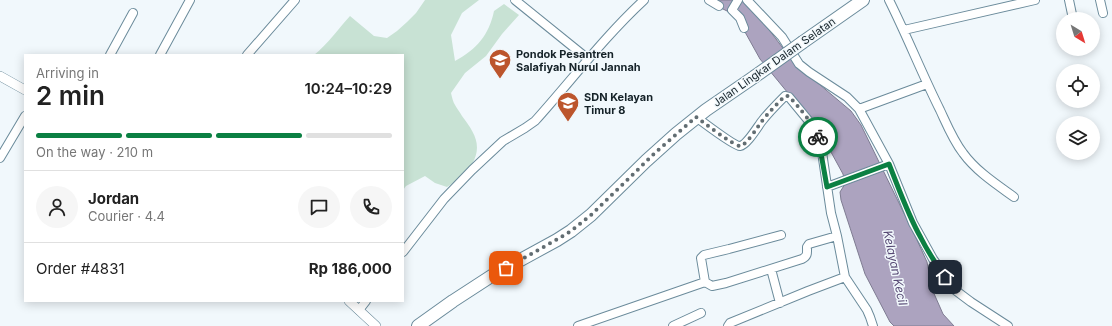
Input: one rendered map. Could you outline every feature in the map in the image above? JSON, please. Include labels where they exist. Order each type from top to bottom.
[{"type":"main road","name":"Jalan Lingkar Dalam Selatan","points":[[418,326],[453,301],[494,275],[571,231],[591,215],[656,152],[696,117],[862,0]]},
{"type":"street","points":[[161,54],[190,0]]},
{"type":"street","points":[[248,54],[295,0]]},
{"type":"street","points":[[515,0],[588,59]]},
{"type":"street","points":[[404,251],[444,199],[503,141],[535,121],[624,19],[644,0]]},
{"type":"street","points":[[709,0],[719,6]]},
{"type":"street","points":[[738,0],[732,10],[740,18],[744,28]]},
{"type":"street","points":[[747,0],[782,37],[799,64],[847,97],[859,109],[887,165],[920,238],[932,259],[952,286],[962,296],[1008,326]]},
{"type":"street","points":[[889,0],[904,30],[927,84],[963,153],[981,172],[1014,197]]},
{"type":"street","points":[[904,30],[1035,0]]},
{"type":"street","points":[[1068,0],[1072,12]]},
{"type":"street","points":[[1100,0],[1103,13]]},
{"type":"street","points":[[111,54],[133,13]]},
{"type":"street","points":[[0,76],[24,89]]},
{"type":"street","points":[[859,109],[927,84]]},
{"type":"street","points":[[696,117],[740,146],[753,135],[762,122],[785,96],[787,96],[795,104],[817,131],[822,152],[831,213],[845,277],[867,310],[873,326]]},
{"type":"street","points":[[0,158],[24,118]]},
{"type":"street","points":[[827,187],[887,165]]},
{"type":"street","points":[[705,282],[701,258],[704,255],[781,235]]},
{"type":"street","points":[[578,326],[705,282],[712,286],[802,259],[806,256],[808,245],[837,236]]},
{"type":"street","points":[[771,269],[780,303]]},
{"type":"street","points":[[728,326],[730,323],[845,277]]},
{"type":"street","points":[[350,302],[376,326]]},
{"type":"street","points":[[359,310],[365,302]]},
{"type":"street","points":[[673,326],[701,313]]},
{"type":"green space","points":[[425,0],[479,0],[462,13],[451,35],[455,61],[470,52],[481,40],[489,27],[494,11],[504,4],[519,15],[502,34],[486,56],[465,73],[451,93],[454,104],[476,139],[477,151],[472,164],[461,177],[447,187],[435,183],[425,176],[406,186],[404,189],[404,54],[315,54],[350,16],[374,36],[387,38],[397,31],[416,13]]},
{"type":"water","name":"Kelayan Kecil","points":[[705,0],[744,0],[761,19],[794,63],[851,111],[861,125],[927,262],[932,289],[943,314],[954,326],[894,326],[890,322],[865,274],[841,200],[840,192],[845,184],[843,174],[820,132],[760,59],[733,14]]},
{"type":"way so far","points":[[506,268],[571,231],[591,215],[646,161],[696,117],[740,146],[753,135],[762,122],[786,95],[817,131],[818,137]]},
{"type":"place","name":"Pondok Pesantren Salafiyah Nurul Jannah","points":[[500,80]]},
{"type":"place","name":"SDN Kelayan Timur 8","points":[[568,122]]},
{"type":"route","points":[[818,137],[822,152],[827,187],[889,164],[920,238],[932,259],[945,277]]}]
